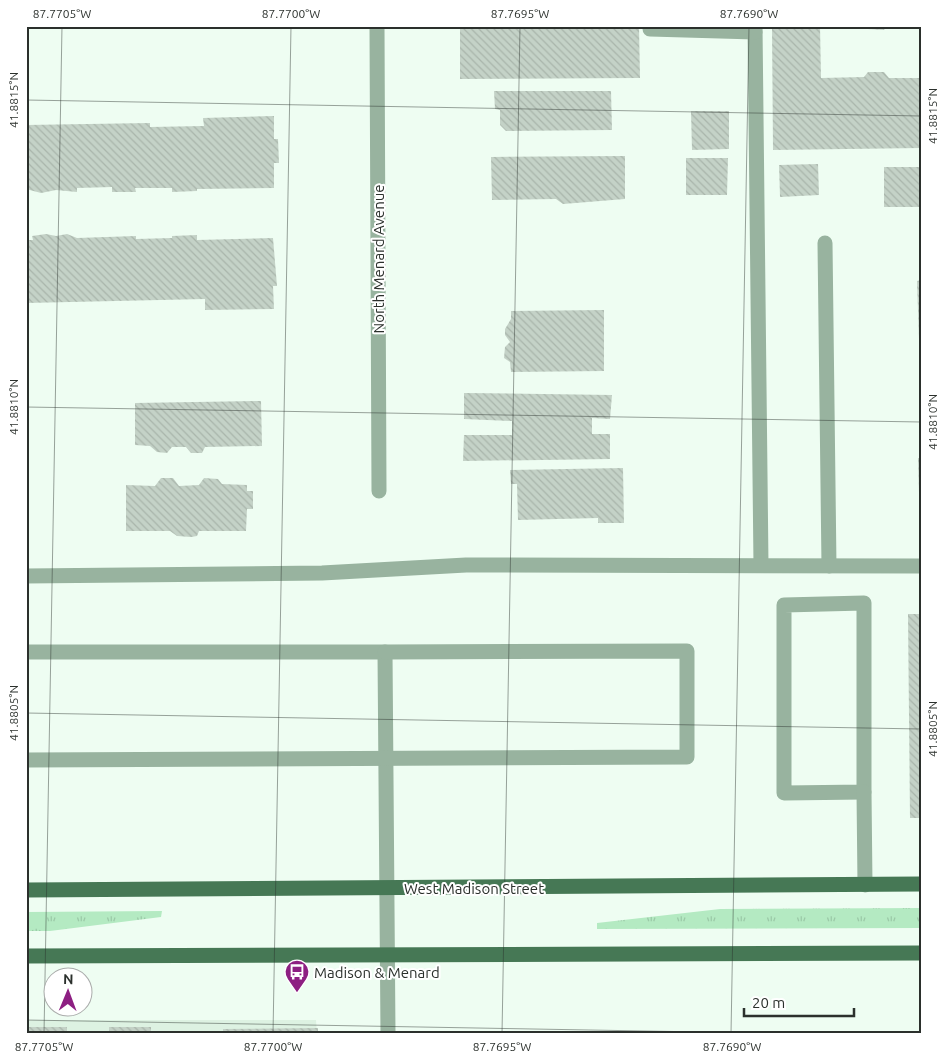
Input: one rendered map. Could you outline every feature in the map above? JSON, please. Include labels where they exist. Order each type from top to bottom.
[{"type":"main road","name":"West Madison Street","points":[[26,890],[921,884]]},
{"type":"main road","points":[[26,956],[921,952]]},
{"type":"street","name":"North Menard Avenue","points":[[377,26],[379,491]]},
{"type":"street","points":[[650,29],[755,29],[761,566]]},
{"type":"street","points":[[825,243],[830,566]]},
{"type":"street","points":[[26,576],[322,572],[466,565],[921,566]]},
{"type":"street","points":[[864,792],[784,793],[784,605],[864,603],[865,885]]},
{"type":"street","points":[[26,652],[687,651],[687,757],[26,760]]},
{"type":"street","points":[[385,652],[388,1034]]},
{"type":"shaded area","points":[[26,1020],[316,1020],[317,1034],[26,1034]]},
{"type":"green space","points":[[921,908],[921,928],[597,929],[597,923],[720,909]]},
{"type":"green space","points":[[162,911],[161,917],[50,931],[26,931],[26,912]]},
{"type":"building","points":[[460,26],[639,26],[640,78],[460,79]]},
{"type":"building","points":[[772,26],[820,26],[821,78],[864,77],[868,72],[884,72],[889,78],[921,78],[921,148],[773,150]]},
{"type":"building","points":[[865,26],[886,26],[884,30],[868,29]]},
{"type":"building","points":[[494,91],[611,91],[612,130],[506,131],[500,125],[500,110],[495,109]]},
{"type":"building","points":[[691,111],[729,111],[729,149],[692,150]]},
{"type":"building","points":[[274,116],[274,139],[278,139],[279,163],[274,163],[274,188],[197,189],[197,191],[172,192],[172,188],[135,188],[136,192],[112,192],[112,187],[77,188],[77,192],[56,190],[41,193],[26,189],[26,125],[150,123],[150,127],[204,126],[203,118]]},
{"type":"building","points":[[625,156],[625,199],[563,204],[556,199],[492,200],[491,157]]},
{"type":"building","points":[[686,158],[728,158],[727,195],[686,195]]},
{"type":"building","points":[[818,164],[819,195],[780,197],[779,165]]},
{"type":"building","points":[[884,167],[921,167],[921,207],[884,207]]},
{"type":"building","points":[[46,234],[56,236],[67,234],[77,238],[136,236],[136,239],[197,235],[197,240],[273,238],[277,286],[273,286],[274,309],[205,310],[205,299],[26,303],[26,240],[33,240],[32,236]]},
{"type":"building","points":[[921,280],[921,339],[919,339],[917,281]]},
{"type":"building","points":[[604,310],[604,371],[511,372],[510,362],[504,358],[505,347],[510,342],[505,335],[505,329],[511,319],[511,311]]},
{"type":"building","points":[[464,393],[612,395],[610,419],[592,418],[592,434],[610,434],[610,459],[463,461],[464,435],[512,435],[512,421],[464,419]]},
{"type":"building","points":[[261,401],[262,446],[205,447],[202,453],[191,453],[186,447],[172,447],[167,453],[157,452],[150,446],[135,445],[135,403]]},
{"type":"building","points":[[918,458],[921,458],[921,493],[919,493]]},
{"type":"building","points":[[623,468],[624,523],[598,523],[598,518],[518,520],[517,484],[511,484],[510,470]]},
{"type":"building","points":[[161,478],[173,478],[179,486],[199,485],[204,478],[218,479],[222,484],[247,485],[247,491],[253,491],[253,509],[247,509],[246,531],[199,531],[197,536],[191,537],[177,536],[170,531],[126,531],[126,485],[155,486]]},
{"type":"building","points":[[908,614],[921,614],[921,818],[910,818]]},
{"type":"building","points":[[26,1027],[67,1027],[67,1034],[26,1034]]},
{"type":"building","points":[[109,1027],[151,1027],[151,1034],[109,1034]]},
{"type":"building","points":[[318,1028],[318,1034],[223,1034],[223,1029]]},
{"type":"place","name":"Madison & Menard","points":[[297,993]]}]
